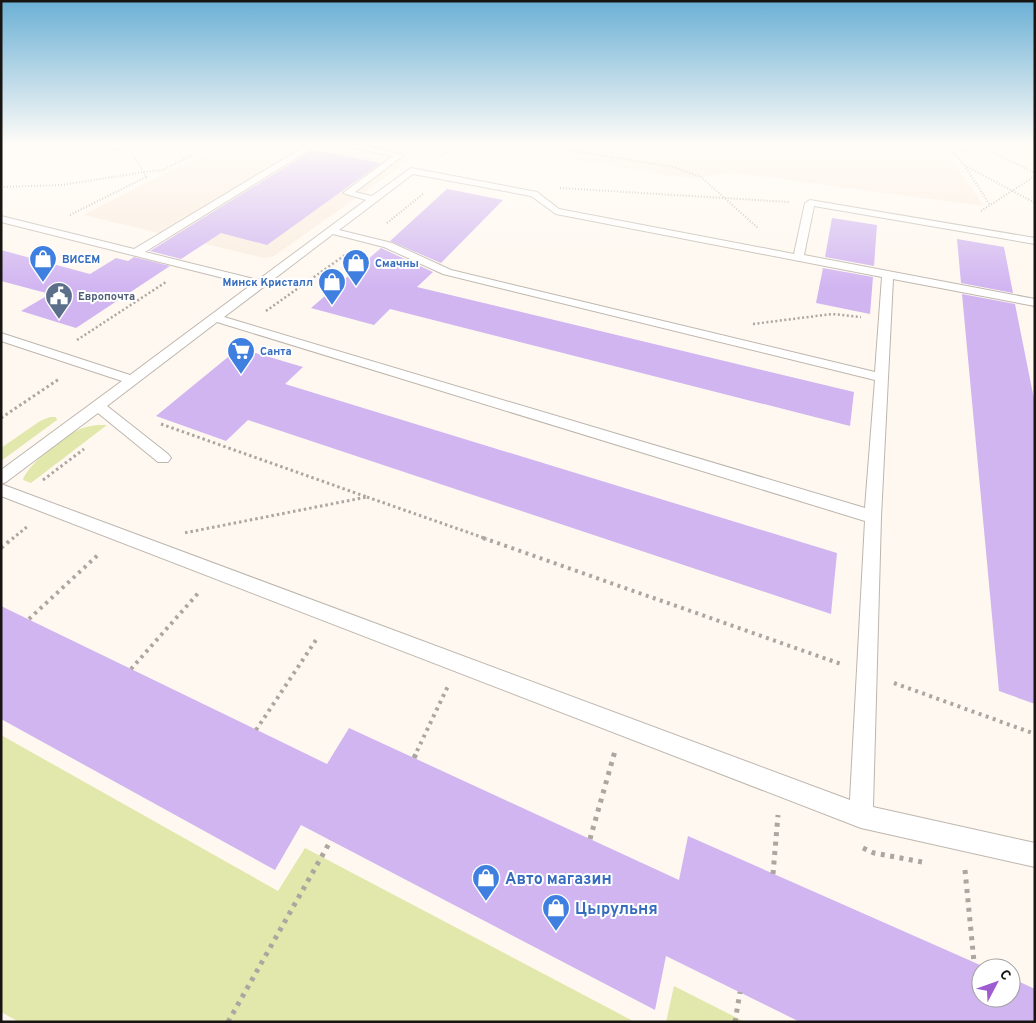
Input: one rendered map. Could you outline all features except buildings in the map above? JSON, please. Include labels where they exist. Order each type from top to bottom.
[{"type":"lane","points":[[137,252],[234,193]]},
{"type":"lane","points":[[348,193],[374,199]]},
{"type":"lane","points":[[1,478],[382,193]]},
{"type":"lane","points":[[527,193],[534,194],[556,211],[1035,303]]},
{"type":"lane","points":[[798,258],[810,203],[1035,241]]},
{"type":"lane","points":[[1,219],[261,284]]},
{"type":"lane","points":[[331,231],[388,245],[447,272],[881,377]]},
{"type":"lane","points":[[860,816],[873,518],[888,275]]},
{"type":"lane","points":[[215,318],[873,518]]},
{"type":"lane","points":[[1,337],[133,380]]},
{"type":"lane","points":[[98,406],[163,458]]},
{"type":"lane","points":[[1,490],[860,816],[1035,854]]},
{"type":"path","points":[[64,218],[115,193]]},
{"type":"path","points":[[635,193],[810,203]]},
{"type":"path","points":[[720,193],[785,255]]},
{"type":"path","points":[[982,193],[990,204]]},
{"type":"path","points":[[976,215],[1007,193]]},
{"type":"path","points":[[1014,193],[1035,203]]},
{"type":"path","points":[[54,355],[191,266]]},
{"type":"path","points":[[749,324],[832,314],[884,318]]},
{"type":"path","points":[[1,418],[81,364]]},
{"type":"path","points":[[157,423],[1035,734]]},
{"type":"path","points":[[139,541],[368,497]]},
{"type":"path","points":[[1,548],[31,523],[22,519]]},
{"type":"path","points":[[30,619],[102,550]]},
{"type":"path","points":[[131,669],[201,590]]},
{"type":"path","points":[[256,730],[318,636]]},
{"type":"path","points":[[414,758],[448,686]]},
{"type":"path","points":[[590,839],[615,751]]},
{"type":"path","points":[[773,874],[778,815]]},
{"type":"path","points":[[228,1022],[331,840]]},
{"type":"path","points":[[964,870],[974,958]]},
{"type":"path","points":[[735,1022],[740,992]]},
{"type":"shaded area","points":[[127,193],[363,193],[274,256],[264,258],[83,215]]},
{"type":"shaded area","points":[[885,193],[975,193],[984,206]]},
{"type":"green space","points":[[56,417],[57,420],[1,461],[1,448],[40,421]]},
{"type":"green space","points":[[97,425],[107,425],[31,483],[23,480],[38,459],[55,445],[78,430]]},
{"type":"green space","points":[[1,735],[278,891],[305,848],[635,1022],[19,1022],[1,1012]]},
{"type":"green space","points":[[674,986],[745,1022],[666,1022]]},
{"type":"place","name":"ВИСЕМ","points":[[43,283]]},
{"type":"place","name":"Смачны","points":[[356,287]]},
{"type":"place","name":"Минск Кристалл","points":[[332,306]]},
{"type":"place","name":"Европочта","points":[[59,320]]},
{"type":"place","name":"Санта","points":[[241,375]]},
{"type":"place","name":"Авто магазин","points":[[486,902]]},
{"type":"place","name":"Цырульня","points":[[556,932]]}]
